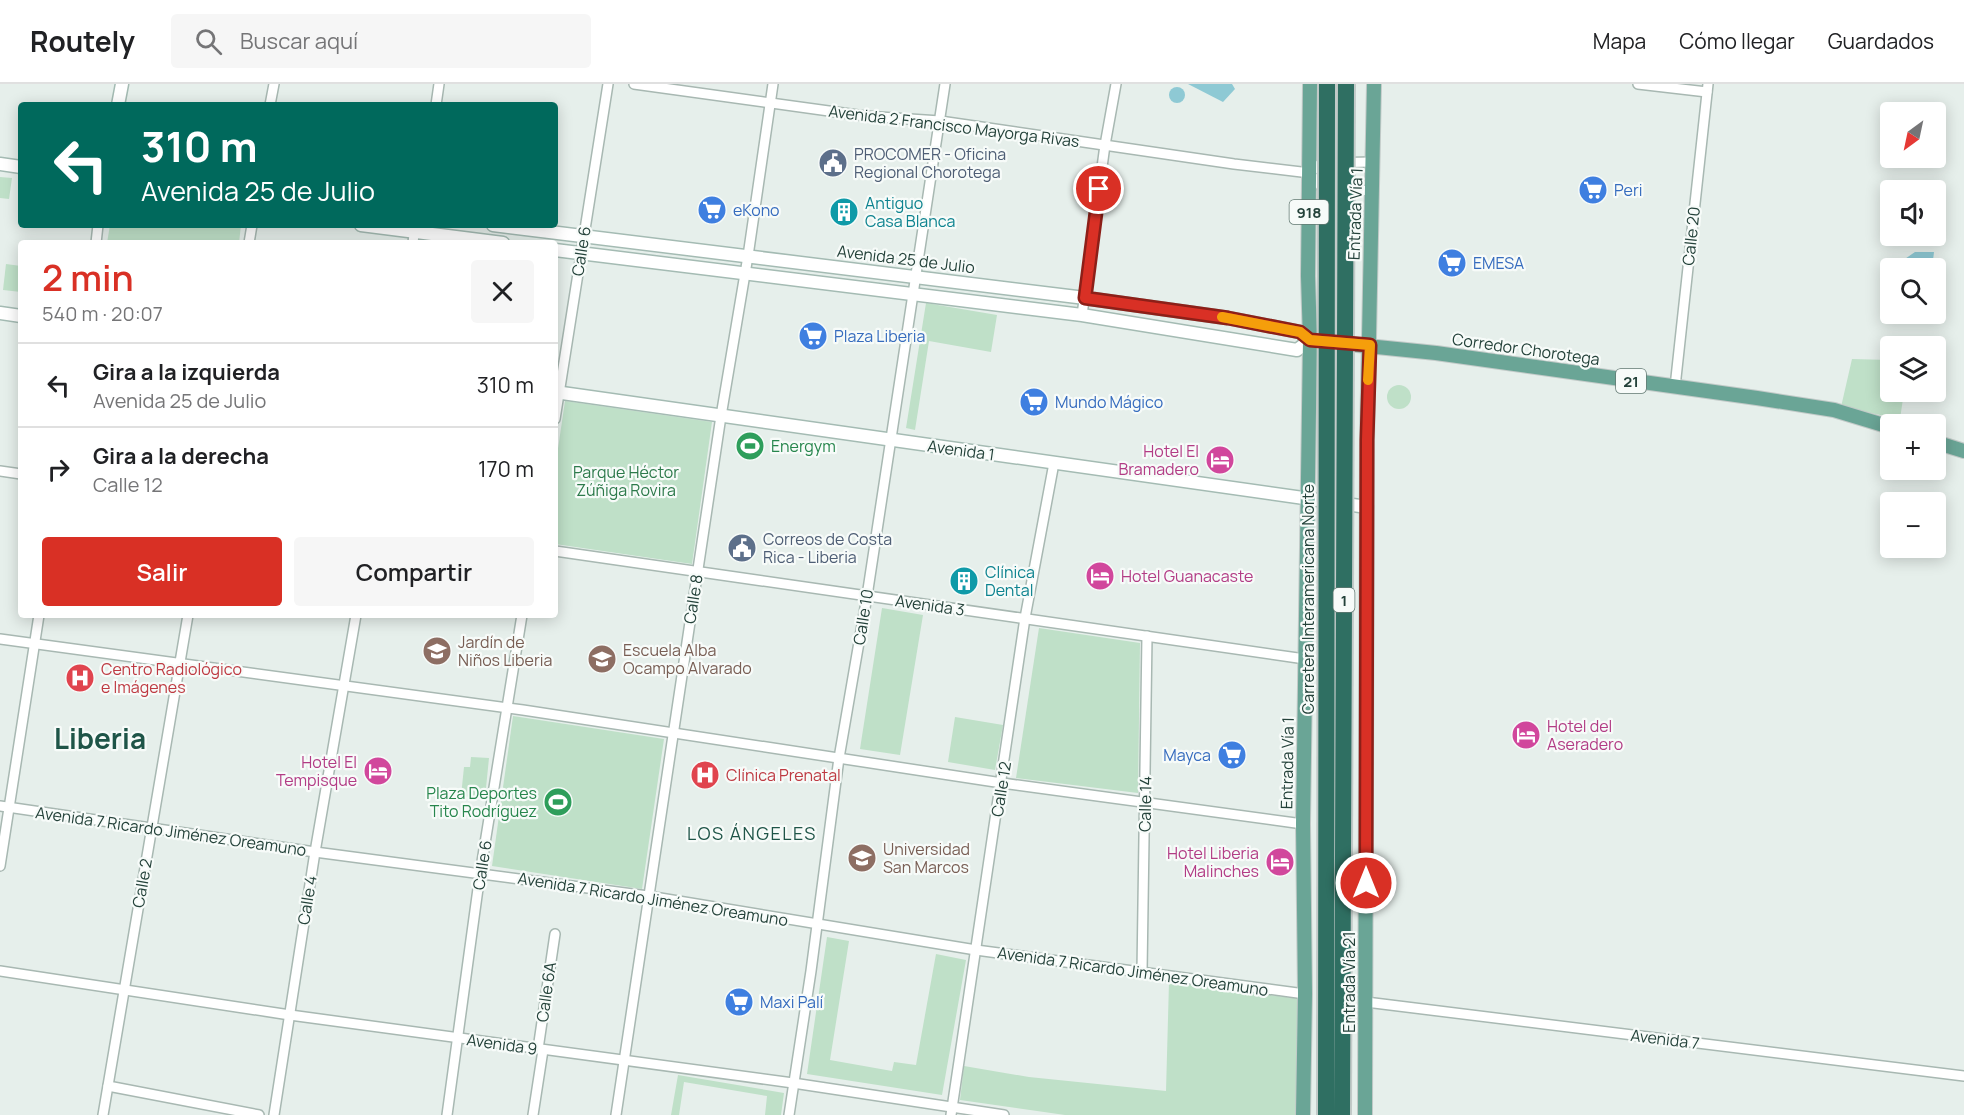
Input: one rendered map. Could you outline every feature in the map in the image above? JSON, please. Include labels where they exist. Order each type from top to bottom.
[{"type":"highway","name":"Carretera Interamericana Norte","points":[[1326,1115],[1327,84]]},
{"type":"highway","name":"1","points":[[1342,1115],[1346,84]]},
{"type":"main road","name":"918","points":[[1310,84],[1308,276],[1310,340]]},
{"type":"main road","name":"Entrada Vía 1","points":[[1370,345],[1374,84]]},
{"type":"main road","name":"Entrada Vía 1","points":[[1303,1115],[1305,994],[1303,824],[1310,340]]},
{"type":"main road","name":"Avenida 25 de Julio","points":[[1310,340],[1370,345]]},
{"type":"main road","name":"Corredor Chorotega","points":[[1370,345],[1834,410],[1880,424]]},
{"type":"main road","name":"Entrada Vía 21","points":[[1365,1115],[1367,507],[1370,345]]},
{"type":"main road","points":[[1946,445],[1964,451]]},
{"type":"street","points":[[119,102],[122,84]]},
{"type":"street","points":[[271,102],[274,84]]},
{"type":"street","points":[[436,102],[439,84]]},
{"type":"street","name":"Calle 6","points":[[558,386],[608,84]]},
{"type":"street","name":"Avenida 2 Francisco Mayorga Rivas","points":[[634,84],[865,116],[940,121],[1310,173]]},
{"type":"street","name":"Calle 8","points":[[616,1115],[697,571],[746,273],[773,84]]},
{"type":"street","name":"Calle 10","points":[[789,1115],[839,758],[867,596],[945,84]]},
{"type":"street","points":[[1082,315],[1105,145],[1116,84]]},
{"type":"street","points":[[1638,84],[1707,88]]},
{"type":"street","name":"Calle 20","points":[[1675,387],[1707,88]]},
{"type":"street","points":[[1373,162],[1320,163],[1310,173],[1322,188],[1373,191]]},
{"type":"street","points":[[0,164],[18,167]]},
{"type":"street","points":[[382,228],[476,240]]},
{"type":"street","name":"Avenida 25 de Julio","points":[[518,228],[1085,298],[1228,318],[1300,332],[1310,340],[1297,350],[1082,315],[558,249]]},
{"type":"street","points":[[0,313],[18,316]]},
{"type":"street","name":"Avenida 1","points":[[558,392],[1367,507]]},
{"type":"street","name":"Calle 12","points":[[952,1110],[1026,618],[1054,463]]},
{"type":"street","points":[[0,471],[18,474]]},
{"type":"street","name":"Avenida 3","points":[[558,551],[1305,659]]},
{"type":"street","points":[[0,866],[4,807],[38,618]]},
{"type":"street","name":"Calle 2","points":[[103,1115],[188,618]]},
{"type":"street","name":"Calle 4","points":[[274,1115],[315,852],[356,618]]},
{"type":"street","name":"Calle 6","points":[[447,1115],[480,874],[522,618]]},
{"type":"street","name":"Calle 14","points":[[1142,972],[1147,636]]},
{"type":"street","points":[[0,639],[673,732],[1002,783],[1303,824]]},
{"type":"street","name":"Avenida 7 Ricardo Jiménez Oreamuno","points":[[4,807],[315,852],[648,896],[976,950],[1305,994]]},
{"type":"street","name":"Calle 6A","points":[[533,1115],[555,934]]},
{"type":"street","name":"Avenida 9","points":[[0,971],[290,1015],[793,1083],[952,1110],[1004,1115]]},
{"type":"street","name":"Avenida 7","points":[[1366,1002],[1964,1076]]},
{"type":"street","points":[[108,1086],[259,1115]]},
{"type":"green space","points":[[0,177],[12,178],[9,199],[0,198]]},
{"type":"green space","points":[[110,228],[241,228],[239,240],[108,240]]},
{"type":"green space","points":[[6,264],[18,266],[18,292],[3,290]]},
{"type":"green space","points":[[926,303],[997,315],[991,352],[929,341],[915,430],[906,428]]},
{"type":"green space","points":[[1852,359],[1880,360],[1880,402],[1903,402],[1901,414],[1880,415],[1841,407]]},
{"type":"green space","points":[[1399,385],[1407,389],[1411,397],[1407,405],[1399,409],[1391,405],[1387,397],[1391,389]]},
{"type":"green space","name":"Parque Héctor Zúñiga Rovira","points":[[565,401],[712,422],[692,564],[558,544],[558,449]]},
{"type":"green space","points":[[882,608],[923,615],[900,755],[860,749]]},
{"type":"green space","points":[[1039,628],[1140,643],[1138,793],[1016,778]]},
{"type":"green space","points":[[513,716],[664,739],[642,889],[492,866]]},
{"type":"green space","points":[[955,717],[1003,725],[995,770],[948,762]]},
{"type":"green space","points":[[471,757],[489,758],[485,798],[461,796],[464,767],[470,767]]},
{"type":"green space","points":[[827,937],[849,941],[830,1060],[892,1071],[894,1062],[916,1065],[936,954],[966,960],[942,1095],[807,1074]]},
{"type":"green space","points":[[1169,982],[1308,1000],[1310,1115],[1065,1115],[960,1100],[964,1066],[1029,1077],[1166,1091]]},
{"type":"green space","points":[[678,1075],[784,1093],[781,1115],[765,1115],[767,1096],[684,1082],[679,1115],[671,1115]]},
{"type":"water","points":[[1188,84],[1232,84],[1235,89],[1223,102]]},
{"type":"water","points":[[1174,87],[1180,87],[1185,95],[1183,101],[1174,103],[1169,98],[1169,92]]},
{"type":"water","points":[[1915,252],[1934,252],[1933,258],[1906,258]]},
{"type":"slow traffic","points":[[1222,317],[1300,332],[1310,340],[1370,345],[1368,380]]},
{"type":"place","name":"PROCOMER - Oficina Regional Chorotega","points":[[833,163]]},
{"type":"place","name":"Peri","points":[[1593,190]]},
{"type":"place","name":"eKono","points":[[712,210]]},
{"type":"place","name":"Antiguo Casa Blanca","points":[[844,212]]},
{"type":"place","name":"EMESA","points":[[1452,263]]},
{"type":"place","name":"Plaza Liberia","points":[[813,336]]},
{"type":"place","name":"Mundo Mágico","points":[[1034,402]]},
{"type":"place","name":"Energym","points":[[750,446]]},
{"type":"place","name":"Hotel El Bramadero","points":[[1220,460]]},
{"type":"place","name":"Correos de Costa Rica - Liberia","points":[[742,548]]},
{"type":"place","name":"Hotel Guanacaste","points":[[1100,576]]},
{"type":"place","name":"Clínica Dental","points":[[964,581]]},
{"type":"place","name":"Jardín de Niños Liberia","points":[[437,651]]},
{"type":"place","name":"Escuela Alba Ocampo Alvarado","points":[[602,659]]},
{"type":"place","name":"Centro Radiológico e Imágenes","points":[[80,678]]},
{"type":"place","name":"Hotel del Aseradero","points":[[1526,735]]},
{"type":"place","name":"Mayca","points":[[1232,755]]},
{"type":"place","name":"Hotel El Tempisque","points":[[378,771]]},
{"type":"place","name":"Clínica Prenatal","points":[[705,775]]},
{"type":"place","name":"Plaza Deportes Tito Rodríguez","points":[[558,802]]},
{"type":"place","name":"Universidad San Marcos","points":[[862,858]]},
{"type":"place","name":"Hotel Liberia Malinches","points":[[1280,862]]},
{"type":"place","name":"Maxi Palí","points":[[739,1002]]},
{"type":"district","name":"Liberia","points":[[100,738]]},
{"type":"district","name":"LOS ÁNGELES","points":[[752,833]]},
{"type":"route","points":[[1099,189],[1085,298],[1228,318],[1300,332],[1310,340],[1370,345],[1367,440],[1366,883]]}]
